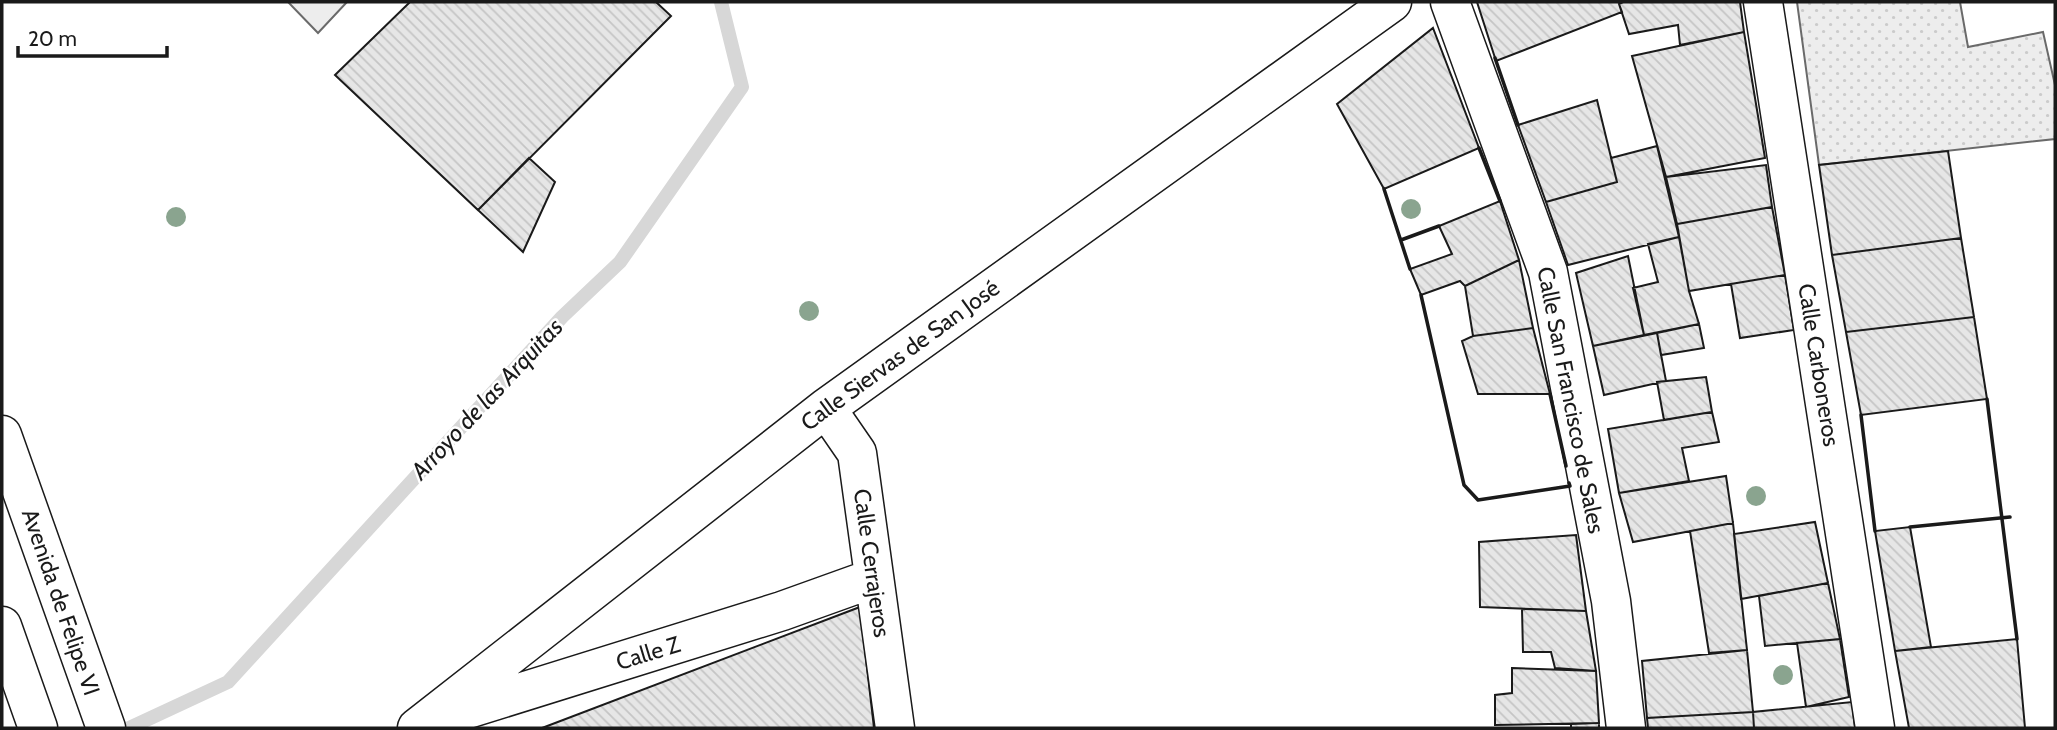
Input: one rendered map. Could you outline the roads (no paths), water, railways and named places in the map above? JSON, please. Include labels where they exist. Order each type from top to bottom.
[{"type":"main road","name":"Calle Siervas de San José","points":[[418,726],[826,408],[1392,2]]},
{"type":"main road","name":"Calle San Francisco de Sales","points":[[1450,2],[1548,272],[1611,601],[1626,728]]},
{"type":"main road","name":"Calle Carboneros","points":[[1763,2],[1875,728]]},
{"type":"main road","name":"Calle Cerrajeros","points":[[826,408],[857,453],[895,728]]},
{"type":"main road","name":"Avenida de Felipe VI","points":[[2,435],[102,717]]},
{"type":"main road","name":"Calle Z","points":[[418,726],[782,611],[874,578]]},
{"type":"main road","points":[[2,625],[38,728]]},
{"type":"main road","points":[[24,688],[32,728]]},
{"type":"waterway","name":"Arroyo de las Arquitas","points":[[129,728],[228,682],[562,317],[620,262],[742,87],[721,2]]}]
